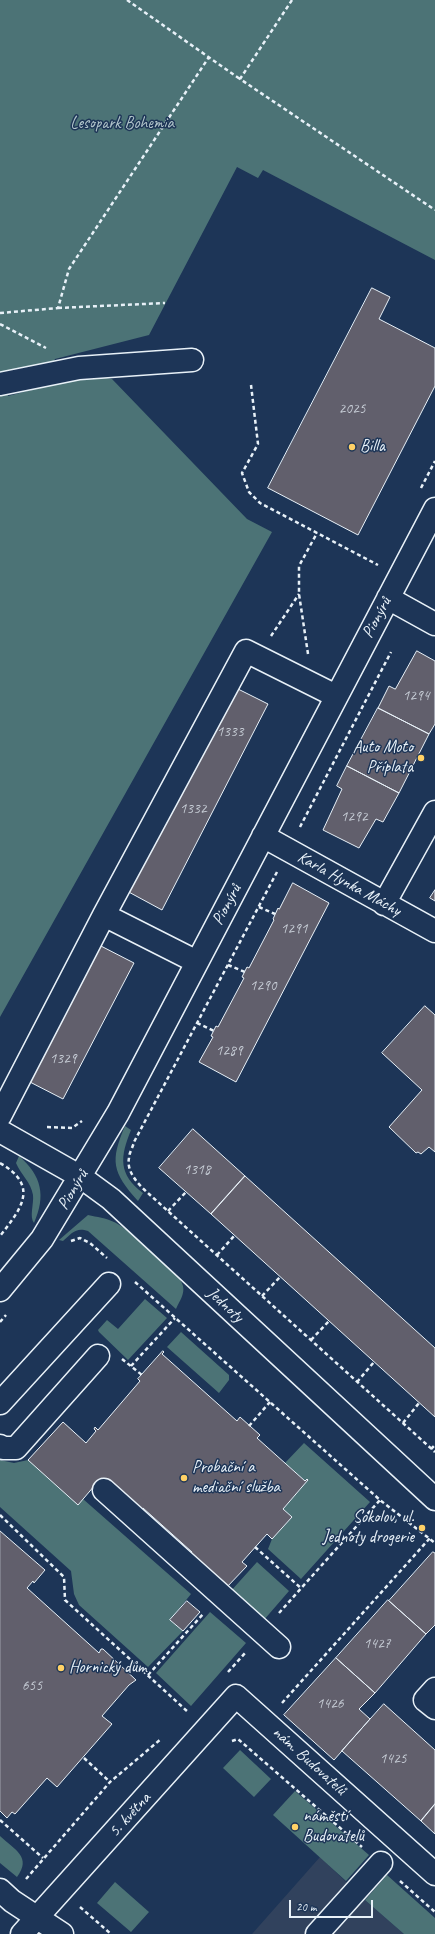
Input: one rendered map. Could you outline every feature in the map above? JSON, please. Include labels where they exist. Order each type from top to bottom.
[{"type":"street","points":[[0,384],[79,368],[192,360]]},
{"type":"street","name":"Pionýrů","points":[[0,1290],[42,1239],[81,1177],[118,1113],[435,508]]},
{"type":"street","points":[[388,598],[435,624]]},
{"type":"street","points":[[0,1116],[104,916],[246,651],[336,696]]},
{"type":"street","points":[[384,904],[430,835],[435,812]]},
{"type":"street","name":"Karla Hynka Máchy","points":[[263,836],[435,931]]},
{"type":"street","points":[[104,916],[197,962]]},
{"type":"street","name":"Jednoty","points":[[0,1131],[81,1177],[110,1199],[431,1488]]},
{"type":"street","points":[[0,1403],[111,1273]]},
{"type":"street","points":[[0,1446],[3,1448],[16,1448],[98,1356]]},
{"type":"street","points":[[104,1490],[263,1631],[279,1647]]},
{"type":"street","points":[[435,1689],[425,1700],[435,1708]]},
{"type":"street","name":"nám. Budovatelů","points":[[236,1696],[435,1874]]},
{"type":"street","name":"5. května","points":[[22,1934],[236,1696]]},
{"type":"street","points":[[317,1934],[380,1863]]},
{"type":"street","points":[[0,1890],[12,1901],[62,1934]]},
{"type":"path","points":[[127,0],[240,79],[435,210]]},
{"type":"path","points":[[240,79],[292,0]]},
{"type":"path","points":[[58,308],[69,269],[209,57]]},
{"type":"path","points":[[0,313],[58,308],[166,303]]},
{"type":"path","points":[[0,324],[30,338],[79,368]]},
{"type":"path","points":[[252,385],[258,444],[242,473],[249,492],[260,503],[380,566]]},
{"type":"path","points":[[313,684],[299,594],[299,566],[317,534]]},
{"type":"path","points":[[257,656],[299,594]]},
{"type":"path","points":[[259,907],[275,914]]},
{"type":"path","points":[[228,965],[245,972]]},
{"type":"path","points":[[197,1023],[214,1031]]},
{"type":"path","points":[[44,1126],[72,1128],[84,1120]]},
{"type":"path","points":[[143,1125],[128,1158],[131,1171],[137,1183],[435,1452]]},
{"type":"path","points":[[0,1163],[17,1174],[24,1195],[23,1203],[0,1236]]},
{"type":"path","points":[[168,1211],[186,1192]]},
{"type":"path","points":[[217,1255],[234,1236]]},
{"type":"path","points":[[66,1246],[70,1242],[80,1238],[90,1243],[111,1273]]},
{"type":"path","points":[[262,1296],[280,1277]]},
{"type":"path","points":[[130,1278],[380,1500],[435,1542]]},
{"type":"path","points":[[131,1366],[176,1318]]},
{"type":"path","points":[[311,1340],[328,1321]]},
{"type":"path","points":[[357,1382],[374,1362]]},
{"type":"path","points":[[250,1426],[270,1402]]},
{"type":"path","points":[[403,1423],[420,1404]]},
{"type":"path","points":[[431,1448],[435,1444]]},
{"type":"path","points":[[227,1673],[380,1500]]},
{"type":"path","points":[[0,1515],[64,1576],[65,1600],[190,1714]]},
{"type":"path","points":[[226,1743],[238,1739],[263,1720],[280,1704],[430,1538]]},
{"type":"path","points":[[255,1547],[302,1589]]},
{"type":"path","points":[[148,1675],[205,1612],[200,1608]]},
{"type":"path","points":[[25,1880],[110,1782],[162,1738]]},
{"type":"path","points":[[238,1739],[435,1912]]},
{"type":"path","points":[[84,1758],[110,1782]]},
{"type":"path","points":[[0,1820],[44,1858]]},
{"type":"path","points":[[84,1900],[79,1906],[111,1934]]},
{"type":"shaded area","points":[[320,1857],[365,1900],[404,1934],[252,1934]]},
{"type":"green space","name":"Lesopark Bohemia","points":[[0,0],[435,0],[435,260],[263,170],[258,178],[237,167],[149,335],[55,359],[53,363],[5,376],[8,396],[89,375],[112,379],[247,519],[272,532],[0,1017]]},
{"type":"green space","points":[[125,1126],[131,1130],[123,1157],[125,1172],[135,1186],[143,1193],[138,1201],[123,1182],[116,1166],[117,1148]]},
{"type":"green space","points":[[19,1156],[33,1171],[40,1187],[40,1204],[34,1223],[32,1217],[32,1190],[16,1163]]},
{"type":"green space","points":[[88,1215],[114,1222],[121,1226],[142,1241],[164,1260],[180,1279],[183,1286],[183,1292],[176,1309],[88,1231],[77,1230],[63,1241],[59,1240]]},
{"type":"green space","points":[[145,1299],[167,1318],[128,1360],[98,1330],[107,1320],[118,1329]]},
{"type":"green space","points":[[181,1332],[229,1375],[229,1380],[219,1393],[167,1347]]},
{"type":"green space","points":[[304,1443],[370,1502],[301,1579],[268,1549],[272,1539],[292,1517],[283,1509],[308,1480],[306,1479],[305,1481],[285,1463]]},
{"type":"green space","points":[[0,1460],[14,1463],[28,1460],[83,1499],[191,1594],[170,1620],[183,1631],[148,1667],[79,1605],[74,1594],[71,1571],[0,1507]]},
{"type":"green space","points":[[257,1562],[289,1591],[263,1621],[230,1592]]},
{"type":"green space","points":[[210,1612],[246,1643],[191,1706],[156,1673]]},
{"type":"green space","points":[[240,1750],[271,1779],[254,1797],[223,1768]]},
{"type":"green space","points":[[295,1791],[369,1855],[346,1881],[273,1815]]},
{"type":"green space","points":[[0,1836],[20,1854],[23,1864],[17,1877],[0,1863]]},
{"type":"green space","points":[[387,1875],[435,1918],[435,1934],[404,1934],[365,1900]]},
{"type":"green space","points":[[115,1882],[149,1912],[131,1932],[97,1903]]},
{"type":"building","points":[[372,288],[390,297],[379,319],[435,348],[435,386],[358,535],[268,488]]},
{"type":"building","points":[[417,651],[435,661],[435,724],[429,734],[378,708],[389,686],[395,689]]},
{"type":"building","points":[[232,686],[268,704],[162,910],[125,890]]},
{"type":"building","points":[[378,708],[429,734],[399,793],[347,766]]},
{"type":"building","points":[[347,766],[399,793],[383,822],[376,819],[359,848],[323,830],[342,789],[337,786]]},
{"type":"building","points":[[293,883],[329,903],[236,1082],[199,1062],[213,1037],[211,1036],[216,1026],[218,1027],[244,978],[242,977],[247,967],[249,968],[274,920],[273,919],[278,908],[279,909]]},
{"type":"building","points":[[435,890],[435,901],[430,898]]},
{"type":"building","points":[[97,944],[134,963],[63,1099],[26,1080]]},
{"type":"building","points":[[425,1006],[435,1015],[435,1152],[429,1147],[421,1154],[418,1152],[416,1153],[389,1127],[422,1090],[382,1053]]},
{"type":"building","points":[[193,1129],[245,1176],[211,1214],[159,1168]]},
{"type":"building","points":[[245,1176],[435,1348],[435,1417],[211,1214]]},
{"type":"building","points":[[163,1351],[164,1352],[162,1354],[237,1421],[240,1417],[260,1435],[257,1438],[305,1481],[307,1479],[308,1480],[283,1509],[292,1517],[272,1539],[267,1534],[242,1562],[247,1566],[226,1588],[189,1556],[192,1552],[143,1508],[139,1512],[101,1478],[78,1505],[28,1460],[63,1422],[86,1443],[96,1431],[94,1429],[95,1427],[98,1430],[140,1381],[138,1379]]},
{"type":"building","name":"Hornický dům","points":[[0,1531],[45,1570],[34,1583],[33,1581],[27,1588],[99,1653],[101,1649],[103,1649],[136,1680],[129,1685],[102,1716],[112,1724],[57,1787],[47,1778],[15,1814],[12,1812],[7,1818],[0,1811]]},
{"type":"building","points":[[433,1552],[435,1553],[435,1625],[426,1634],[389,1601]]},
{"type":"building","points":[[388,1600],[426,1634],[375,1693],[336,1658]]},
{"type":"building","points":[[187,1601],[200,1612],[183,1631],[170,1620]]},
{"type":"building","points":[[336,1658],[375,1693],[359,1709],[370,1719],[334,1760],[284,1715]]},
{"type":"building","points":[[384,1704],[435,1750],[435,1804],[421,1821],[342,1751]]},
{"type":"building","points":[[435,1804],[435,1834],[421,1821]]},
{"type":"place","name":"Billa","points":[[352,447]]},
{"type":"place","name":"Auto Moto Příplata","points":[[421,758]]},
{"type":"place","name":"Probační a mediační služba","points":[[184,1478]]},
{"type":"place","name":"Sokolov, ul. Jednoty drogerie","points":[[422,1528]]},
{"type":"place","name":"Hornický dům","points":[[61,1668]]},
{"type":"place","name":"náměstí Budovatelů","points":[[295,1827]]}]
